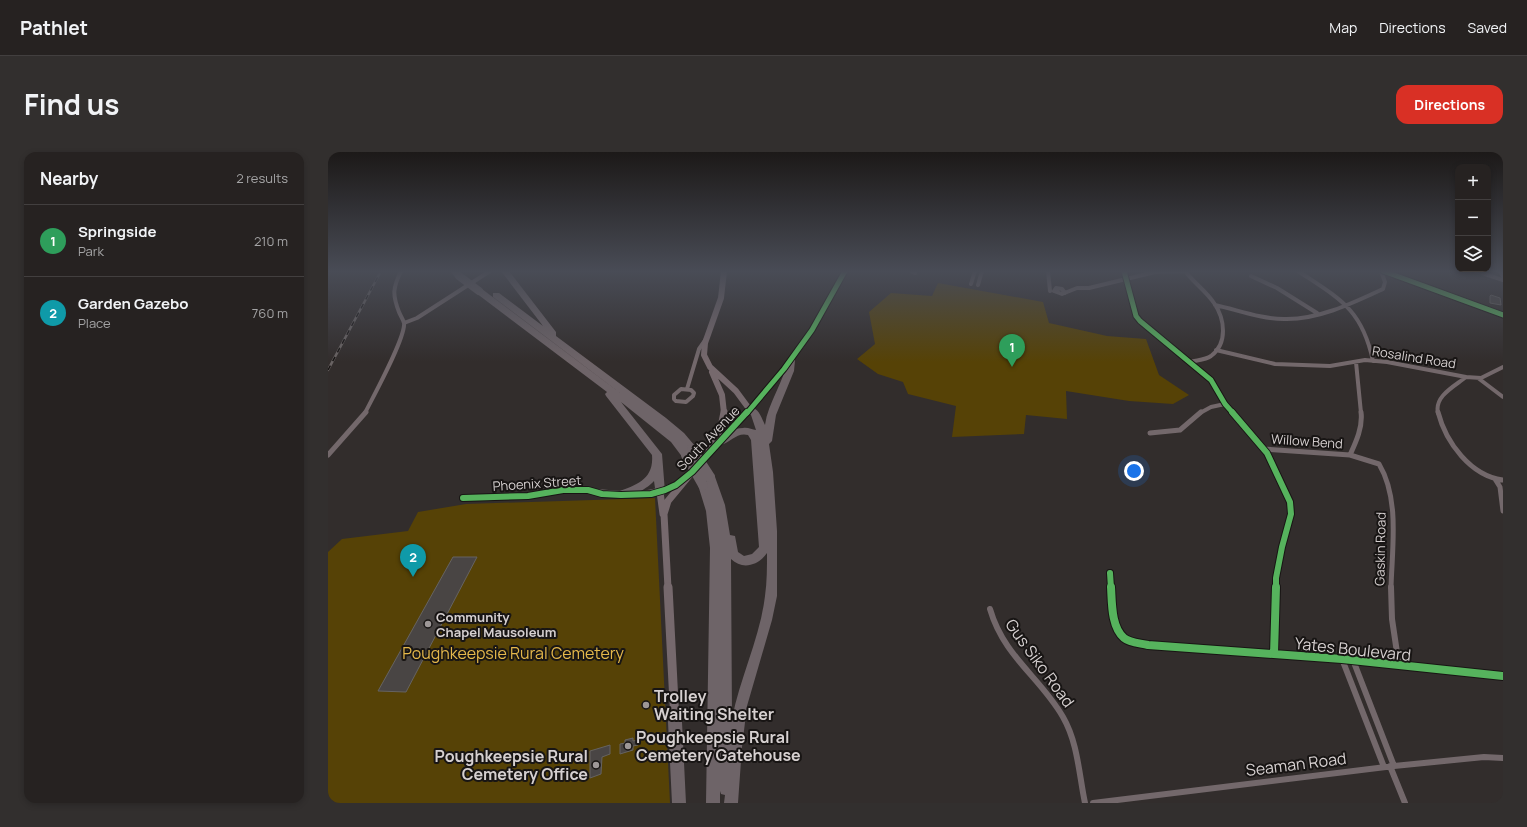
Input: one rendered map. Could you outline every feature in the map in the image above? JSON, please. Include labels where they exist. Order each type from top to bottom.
[{"type":"highway","points":[[498,301],[689,452]]},
{"type":"highway","points":[[500,301],[561,344],[681,435],[689,452],[718,496],[729,521],[732,551],[734,556],[738,560],[745,561],[758,556],[764,550],[765,543],[756,443],[750,410]]},
{"type":"highway","points":[[528,301],[561,344]]},
{"type":"highway","points":[[766,457],[770,420],[790,371],[791,360]]},
{"type":"highway","points":[[599,382],[655,451],[659,463],[660,492]]},
{"type":"highway","points":[[731,803],[739,719],[746,684],[766,623],[772,583],[773,552],[766,457],[759,423],[755,413],[750,410]]},
{"type":"highway","points":[[721,441],[738,432],[746,431],[753,435],[756,443]]},
{"type":"highway","points":[[621,495],[646,483],[654,474],[659,463]]},
{"type":"highway","points":[[707,481],[715,548],[713,803]]},
{"type":"highway","points":[[718,496],[726,541],[726,803]]},
{"type":"highway","points":[[674,722],[679,803]]},
{"type":"street","points":[[328,456],[365,414],[399,345],[404,323],[395,301]]},
{"type":"street","points":[[404,323],[417,318],[443,301]]},
{"type":"street","points":[[707,455],[722,428],[725,410],[722,394],[707,363],[704,352],[706,339],[720,301]]},
{"type":"street","points":[[750,410],[791,360],[812,330],[828,301]]},
{"type":"street","points":[[1132,301],[1136,316],[1140,321],[1210,380],[1225,404],[1263,449],[1275,468],[1291,508],[1276,578],[1274,654]]},
{"type":"street","points":[[1190,362],[1210,356],[1221,342],[1224,332],[1220,317],[1212,301]]},
{"type":"street","points":[[1300,301],[1317,313]]},
{"type":"street","points":[[1342,301],[1360,321],[1367,334],[1373,361]]},
{"type":"street","points":[[1215,305],[1285,319],[1294,319],[1352,301]]},
{"type":"street","points":[[1466,301],[1503,315]]},
{"type":"street","points":[[686,389],[699,349],[706,339]]},
{"type":"street","name":"Rosalind Road","points":[[1216,350],[1275,364],[1330,366],[1365,360],[1478,378]]},
{"type":"street","name":"Willow Bend","points":[[1263,449],[1350,455],[1362,419],[1356,362]]},
{"type":"street","name":"South Avenue","points":[[660,492],[676,485],[692,472],[750,410],[736,391],[707,363]]},
{"type":"street","points":[[1503,367],[1478,378],[1503,397]]},
{"type":"street","points":[[1466,377],[1441,399],[1438,405],[1438,417],[1470,464],[1495,479],[1503,480]]},
{"type":"street","points":[[1150,433],[1180,430],[1187,425],[1192,417],[1211,407],[1225,404]]},
{"type":"street","name":"Gaskin Road","points":[[1350,455],[1379,464],[1387,477],[1392,512],[1391,612],[1399,666]]},
{"type":"street","points":[[664,519],[668,501],[692,472]]},
{"type":"street","points":[[1495,479],[1500,487],[1503,511]]},
{"type":"street","name":"Phoenix Street","points":[[463,498],[540,494],[563,490],[588,490],[602,494],[621,495],[660,492]]},
{"type":"street","points":[[660,492],[664,519],[674,722]]},
{"type":"street","name":"Yates Boulevard","points":[[1110,573],[1116,624],[1120,633],[1125,639],[1132,642],[1353,660],[1503,676]]},
{"type":"street","name":"Gus Siko Road","points":[[990,610],[992,620],[1002,640],[1050,699],[1064,719],[1073,743],[1085,803]]},
{"type":"street","points":[[1342,659],[1405,803]]},
{"type":"street","points":[[1353,660],[1389,766]]},
{"type":"street","name":"Seaman Road","points":[[1093,803],[1389,766],[1484,757],[1503,758]]},
{"type":"green space","points":[[881,301],[1043,302],[1049,323],[1107,336],[1146,339],[1159,375],[1189,395],[1173,404],[1129,401],[1066,391],[1067,419],[1026,415],[1024,434],[952,437],[956,406],[908,394],[903,382],[878,374],[857,359],[875,344],[869,312]]},
{"type":"green space","name":"Poughkeepsie Rural Cemetery","points":[[655,498],[670,803],[328,803],[328,552],[342,539],[408,531],[418,512],[466,504]]},
{"type":"building","points":[[1490,301],[1500,301],[1501,305],[1490,303]]},
{"type":"building","name":"Community Chapel Mausoleum","points":[[453,557],[477,557],[406,692],[378,691]]},
{"type":"building","name":"Poughkeepsie Rural Cemetery Gatehouse","points":[[633,738],[633,741],[638,740],[638,745],[633,746],[633,750],[620,754],[620,744],[625,743],[625,740]]},
{"type":"building","name":"Poughkeepsie Rural Cemetery Office","points":[[610,745],[610,754],[602,757],[601,774],[590,778],[590,751]]},
{"type":"railway","points":[[328,370],[365,301]]},
{"type":"cycle path","points":[[463,498],[528,496],[563,490],[588,490],[602,494],[621,495],[651,494],[676,485],[692,472],[765,393],[812,330],[828,301]]},
{"type":"cycle path","points":[[1132,301],[1136,316],[1140,321],[1211,380],[1225,404],[1267,453],[1290,502],[1291,514],[1282,547],[1276,578],[1274,654]]},
{"type":"cycle path","points":[[1466,301],[1503,315]]},
{"type":"cycle path","points":[[1110,573],[1114,617],[1120,633],[1124,638],[1133,642],[1148,645],[1342,659],[1503,676]]},
{"type":"place","name":"Springside","points":[[1012,367]]},
{"type":"place","name":"Garden Gazebo","points":[[413,577]]},
{"type":"place","name":"Community Chapel Mausoleum","points":[[428,624]]},
{"type":"place","name":"Trolley Waiting Shelter","points":[[646,705]]},
{"type":"place","name":"Poughkeepsie Rural Cemetery Gatehouse","points":[[628,746]]},
{"type":"place","name":"Poughkeepsie Rural Cemetery Office","points":[[596,765]]}]
